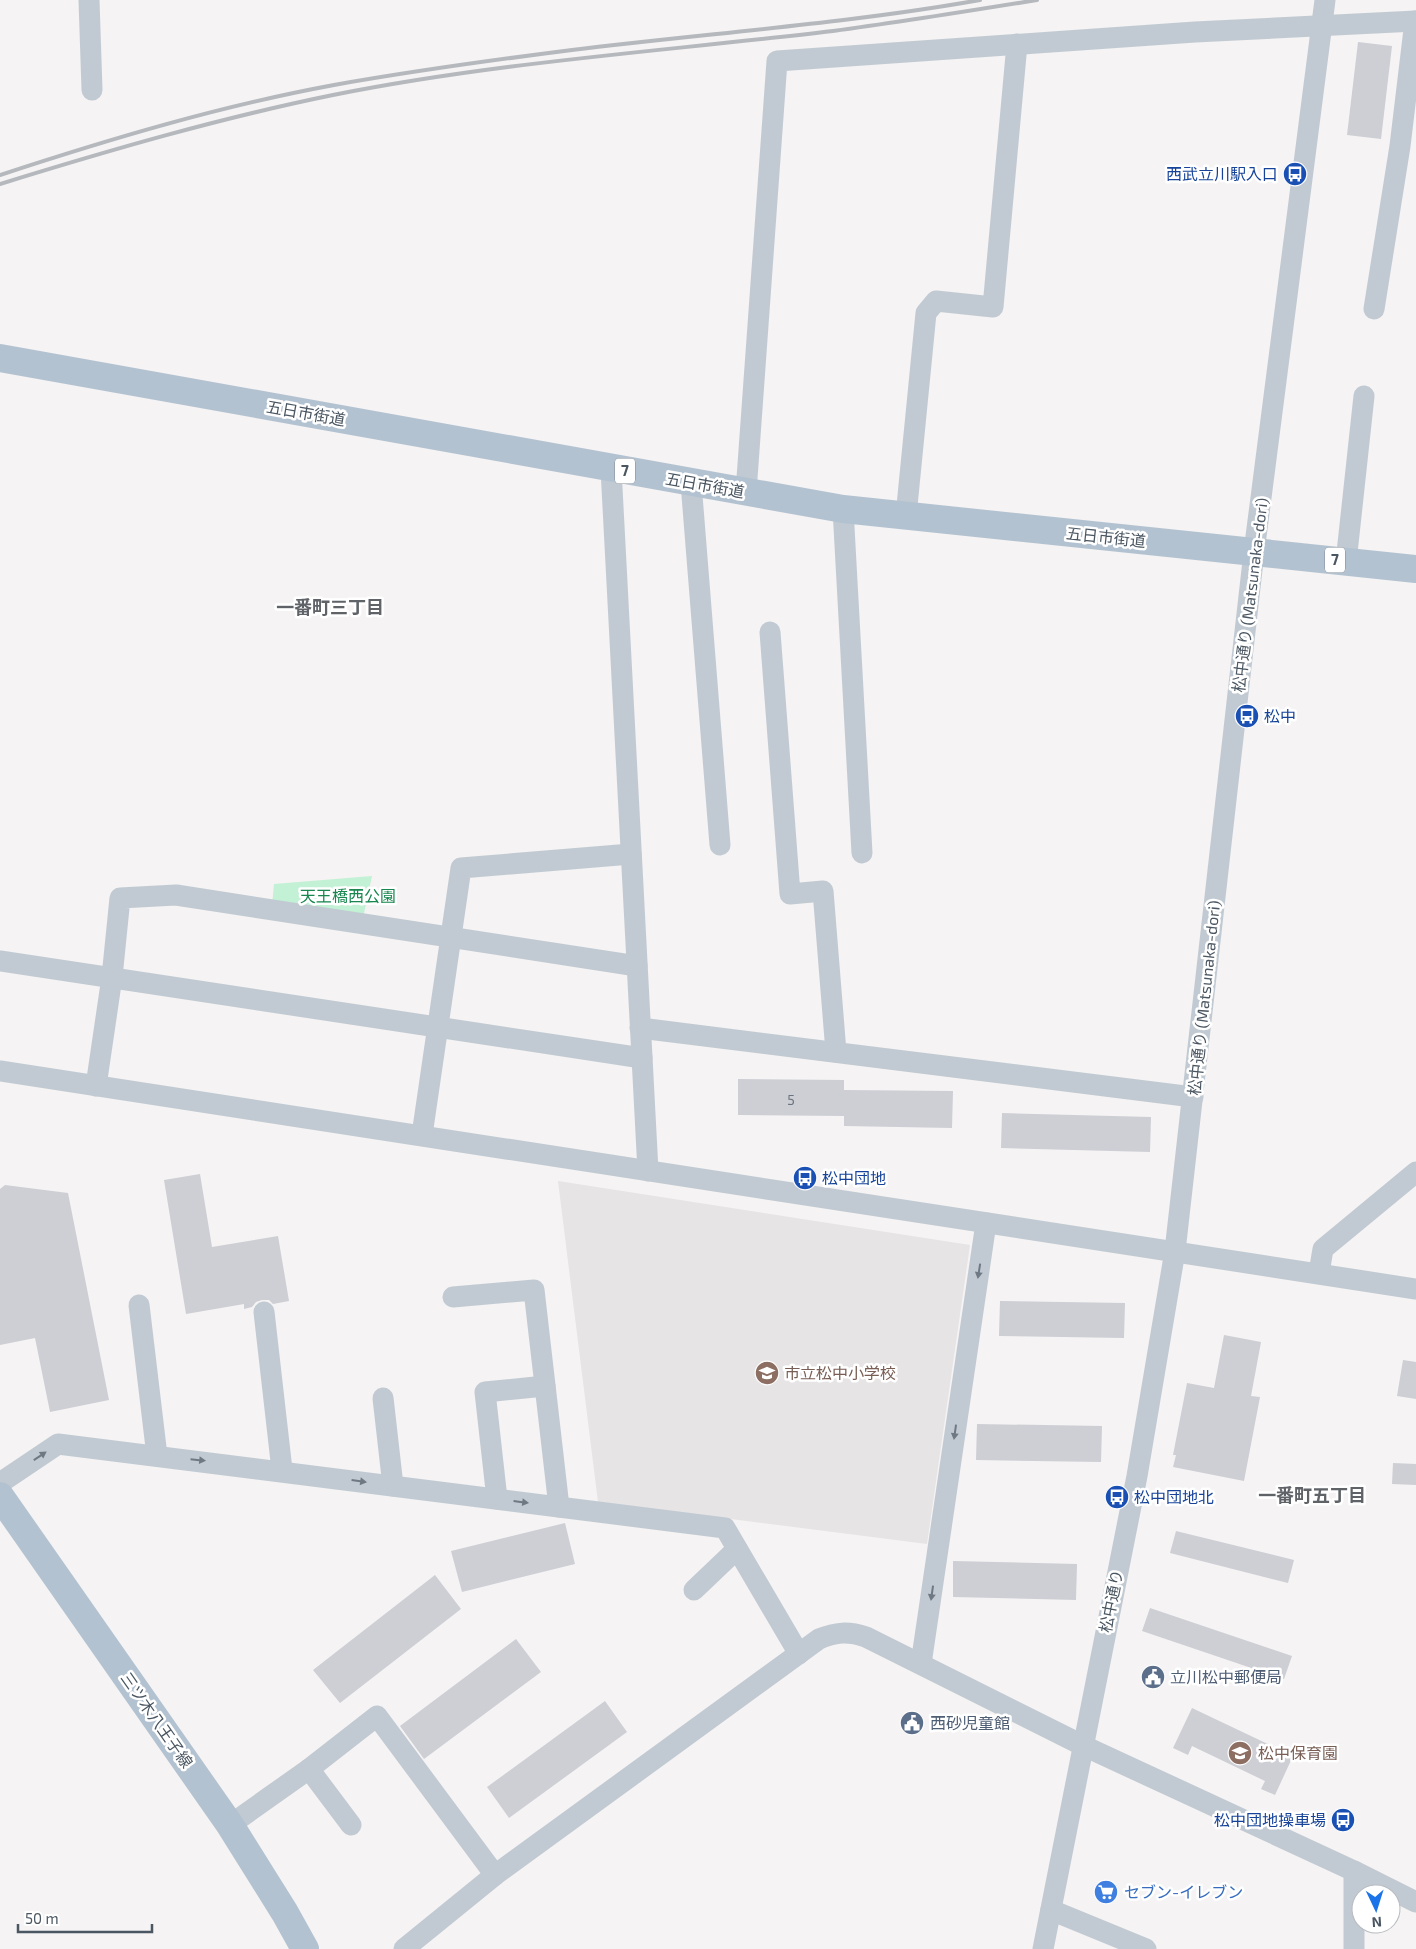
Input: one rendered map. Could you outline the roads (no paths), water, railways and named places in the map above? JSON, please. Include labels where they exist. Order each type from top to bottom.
[{"type":"main road","name":"五日市街道","points":[[0,358],[842,509],[1416,569]]},
{"type":"main road","name":"三ツ木八王子線","points":[[0,1496],[230,1825],[285,1913],[305,1949]]},
{"type":"street","points":[[89,0],[92,90]]},
{"type":"street","name":"松中通り (Matsunaka-dori)","points":[[1175,1251],[1254,552],[1325,0]]},
{"type":"street","points":[[746,492],[777,61],[1195,32],[1416,21],[1408,148],[1380,296]]},
{"type":"street","points":[[906,516],[926,313],[936,302],[993,307],[1017,44]]},
{"type":"street","points":[[1346,562],[1364,396]]},
{"type":"street","points":[[611,469],[648,1171]]},
{"type":"street","points":[[691,483],[720,845]]},
{"type":"street","points":[[842,509],[862,853]]},
{"type":"street","points":[[770,632],[790,894],[823,891],[836,1052]]},
{"type":"street","points":[[422,1135],[460,868],[631,854]]},
{"type":"street","points":[[96,1086],[112,976],[120,898],[176,895],[636,966]]},
{"type":"street","points":[[0,961],[112,976],[642,1058]]},
{"type":"street","points":[[640,1028],[1193,1097]]},
{"type":"street","points":[[0,1071],[1416,1289]]},
{"type":"street","points":[[1319,1273],[1323,1249],[1416,1172]]},
{"type":"street","points":[[921,1664],[986,1223]]},
{"type":"street","name":"松中通り","points":[[1043,1949],[1137,1476],[1175,1251]]},
{"type":"street","points":[[453,1297],[534,1290],[559,1507]]},
{"type":"street","points":[[139,1305],[157,1456]]},
{"type":"street","points":[[264,1312],[282,1470]]},
{"type":"street","points":[[497,1500],[485,1392],[545,1386]]},
{"type":"street","points":[[383,1398],[393,1486]]},
{"type":"street","points":[[0,1483],[58,1444],[282,1470],[497,1500],[725,1528],[798,1654]]},
{"type":"street","points":[[694,1590],[737,1549]]},
{"type":"street","points":[[404,1949],[496,1875],[798,1654],[819,1639],[834,1633],[845,1632],[866,1637],[1084,1746],[1354,1871],[1416,1902]]},
{"type":"street","points":[[230,1825],[309,1769],[377,1716],[496,1875]]},
{"type":"street","points":[[309,1769],[351,1825]]},
{"type":"street","points":[[1354,1871],[1354,1949]]},
{"type":"street","points":[[1051,1910],[1146,1949]]},
{"type":"railway","points":[[0,175],[166,124],[291,93],[334,85],[423,70],[542,54],[878,16],[980,0]]},
{"type":"railway","points":[[0,184],[207,124],[333,95],[457,74],[582,58],[833,31],[1037,0]]},
{"type":"place","name":"西武立川駅入口","points":[[1295,174]]},
{"type":"place","name":"松中","points":[[1247,716]]},
{"type":"place","name":"松中団地","points":[[805,1178]]},
{"type":"place","name":"市立松中小学校","points":[[767,1373]]},
{"type":"place","name":"松中団地北","points":[[1117,1497]]},
{"type":"place","name":"立川松中郵便局","points":[[1153,1677]]},
{"type":"place","name":"西砂児童館","points":[[912,1723]]},
{"type":"place","name":"松中保育園","points":[[1240,1753]]},
{"type":"place","name":"松中団地操車場","points":[[1343,1820]]},
{"type":"place","name":"セブン-イレブン","points":[[1106,1892]]},
{"type":"district","name":"一番町三丁目","points":[[330,608]]},
{"type":"district","name":"一番町五丁目","points":[[1312,1496]]},
{"type":"park label","name":"天王橋西公園","points":[[348,896]]}]
